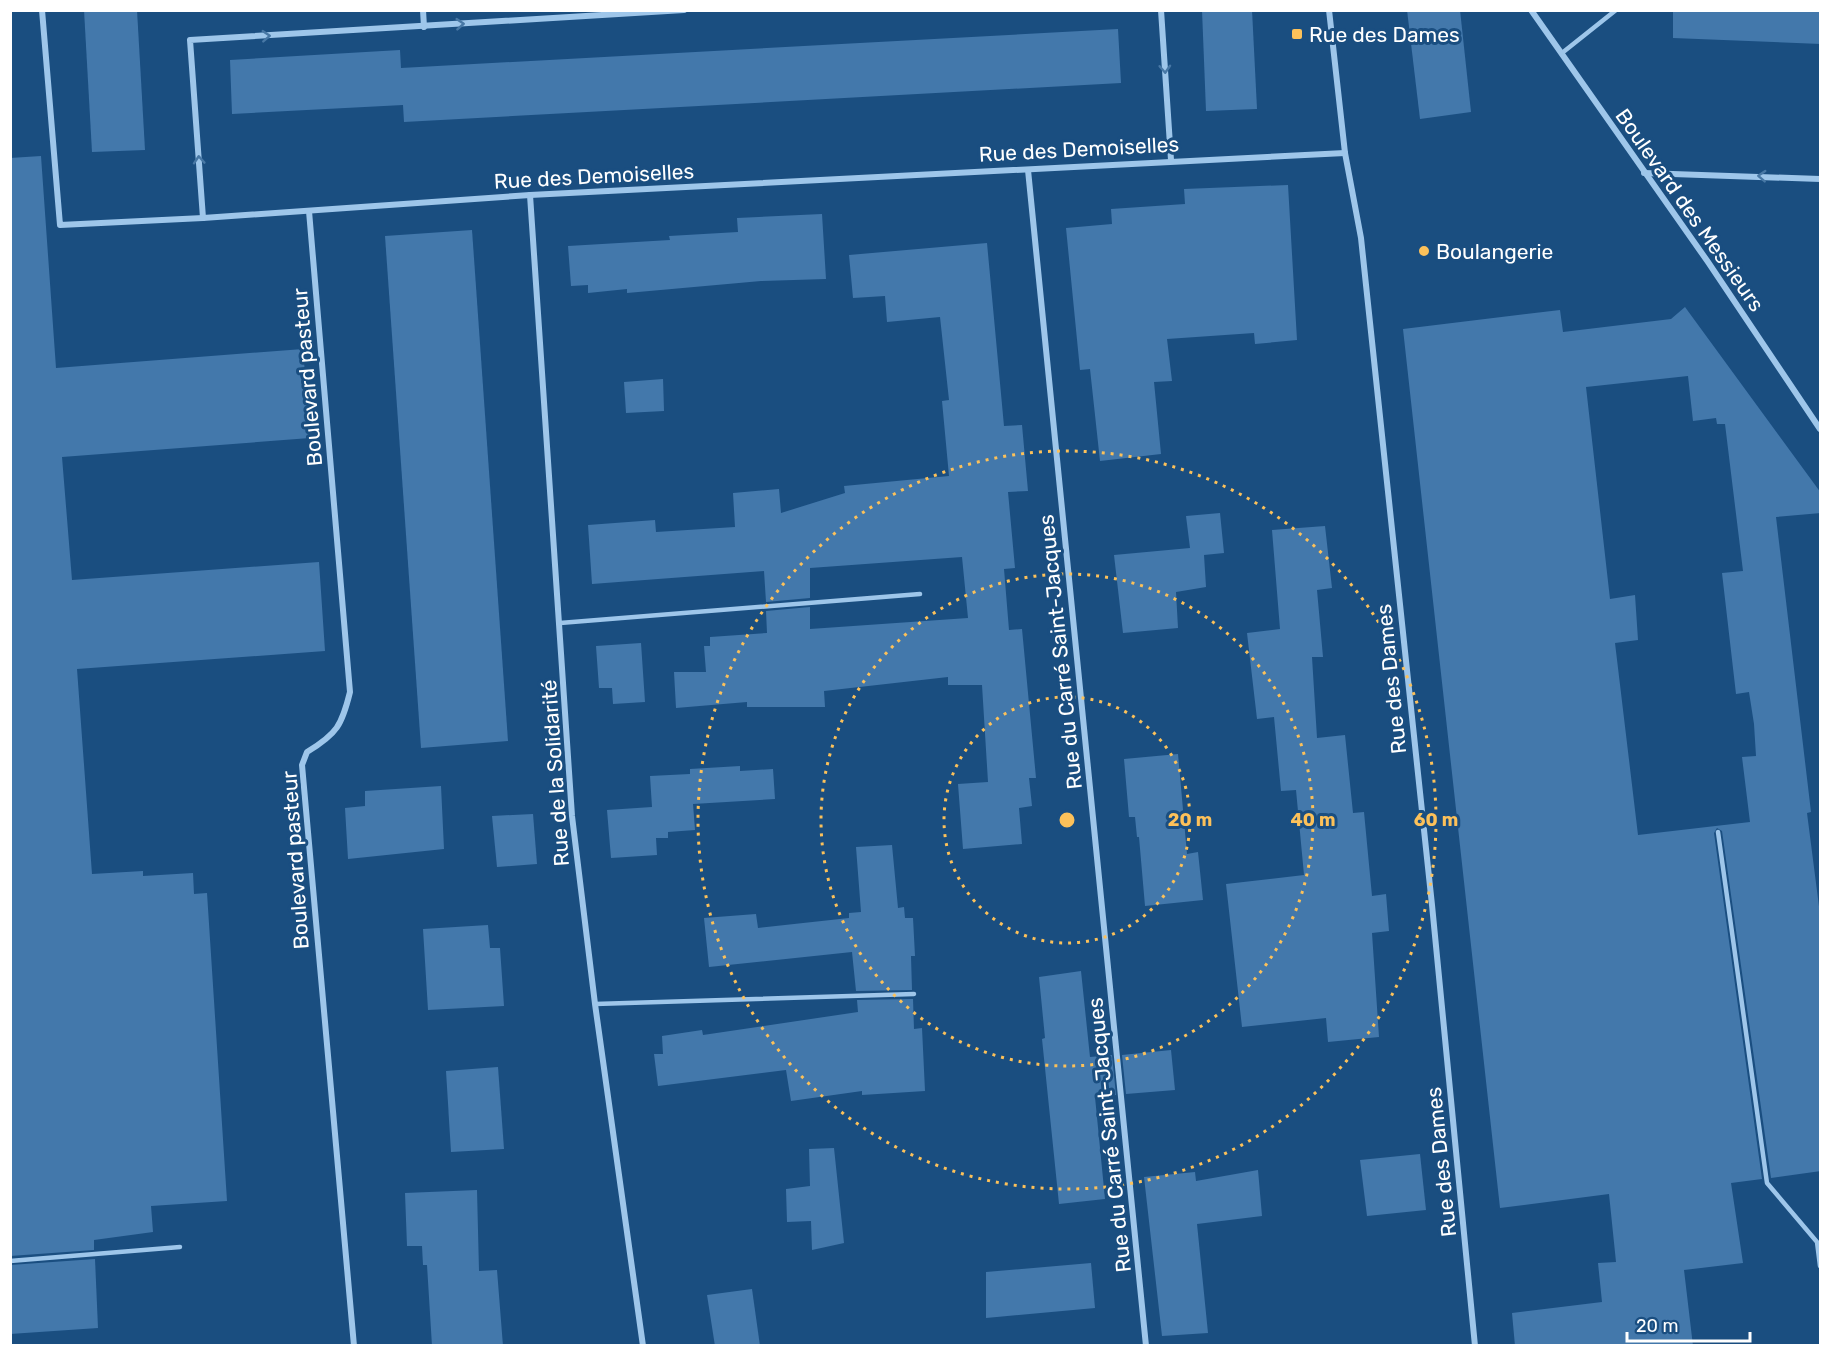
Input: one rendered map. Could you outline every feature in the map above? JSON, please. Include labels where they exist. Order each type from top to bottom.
[{"type":"street","name":"Rue des Demoiselles","points":[[42,10],[60,225],[202,218],[530,195],[1028,170],[1171,160],[1345,153]]},
{"type":"street","points":[[423,10],[424,27]]},
{"type":"street","points":[[202,218],[190,40],[684,10]]},
{"type":"street","points":[[1161,10],[1171,160]]},
{"type":"street","name":"Rue des Dames","points":[[1329,10],[1345,153],[1362,250],[1432,905],[1475,1346]]},
{"type":"street","name":"Boulevard des Messieurs","points":[[1531,10],[1708,262],[1821,429]]},
{"type":"street","name":"Rue du Carré Saint-Jacques","points":[[1028,170],[1146,1346]]},
{"type":"street","points":[[1644,173],[1821,179]]},
{"type":"street","name":"Rue de la Solidarité","points":[[530,195],[572,816],[595,1004],[643,1346]]},
{"type":"street","name":"Boulevard pasteur","points":[[309,211],[350,692],[343,722],[329,739],[307,752],[302,765],[354,1346]]},
{"type":"lane","points":[[1562,53],[1616,10]]},
{"type":"lane","points":[[560,622],[920,594]]},
{"type":"lane","points":[[1718,832],[1767,1184],[1817,1242],[1821,1266]]},
{"type":"lane","points":[[595,1004],[914,994]]},
{"type":"lane","points":[[10,1262],[180,1247]]},
{"type":"building","points":[[84,10],[137,10],[145,150],[92,152]]},
{"type":"building","points":[[1202,10],[1252,10],[1257,109],[1206,111]]},
{"type":"building","points":[[1407,10],[1460,10],[1471,112],[1420,119]]},
{"type":"building","points":[[1673,10],[1821,10],[1821,44],[1673,38]]},
{"type":"building","points":[[1118,29],[1121,83],[404,122],[403,105],[232,114],[230,60],[400,50],[401,68]]},
{"type":"building","points":[[41,156],[56,368],[303,349],[310,438],[62,457],[72,580],[319,562],[325,651],[77,669],[92,874],[143,871],[143,876],[193,873],[194,894],[207,893],[227,1201],[151,1206],[153,1232],[94,1240],[94,1250],[10,1256],[10,158]]},
{"type":"building","points":[[1288,185],[1297,340],[1255,344],[1254,333],[1167,339],[1172,381],[1154,382],[1161,454],[1100,461],[1090,369],[1080,370],[1066,228],[1112,224],[1111,209],[1185,204],[1184,189]]},
{"type":"building","points":[[822,214],[826,279],[761,281],[627,293],[627,289],[588,293],[588,285],[571,286],[568,246],[670,240],[669,236],[738,232],[737,218]]},
{"type":"building","points":[[472,230],[508,741],[421,748],[385,236]]},
{"type":"building","points":[[987,243],[1004,426],[1022,425],[1028,491],[1008,492],[1015,568],[1004,569],[1009,630],[1022,629],[1036,778],[1029,778],[1032,806],[1019,808],[1022,844],[963,849],[958,784],[988,782],[982,685],[948,685],[948,677],[824,691],[825,707],[747,707],[747,702],[676,708],[674,672],[706,672],[704,646],[710,646],[710,637],[767,633],[766,611],[810,607],[810,629],[968,618],[962,557],[810,568],[810,598],[766,602],[764,571],[592,584],[588,525],[655,520],[656,532],[735,527],[733,493],[779,489],[781,513],[845,493],[844,486],[949,476],[942,401],[949,400],[940,317],[887,322],[885,296],[853,298],[849,255]]},
{"type":"building","points":[[1685,307],[1821,493],[1821,513],[1776,517],[1811,812],[1807,813],[1821,922],[1821,1171],[1771,1178],[1722,831],[1717,828],[1714,833],[1762,1179],[1731,1183],[1743,1263],[1684,1270],[1693,1346],[1515,1346],[1512,1313],[1602,1302],[1598,1263],[1616,1262],[1609,1194],[1500,1208],[1403,329],[1560,310],[1563,332],[1671,319]],"holes":[[[1688,376],[1693,421],[1716,418],[1717,424],[1725,424],[1743,571],[1722,573],[1736,694],[1749,692],[1754,724],[1756,756],[1742,757],[1750,822],[1638,835],[1615,643],[1638,640],[1635,595],[1610,599],[1586,387]]]},
{"type":"building","points":[[663,379],[664,411],[626,413],[624,382]]},
{"type":"building","points":[[1220,513],[1224,553],[1204,555],[1206,587],[1176,592],[1178,628],[1123,633],[1114,555],[1190,548],[1186,516]]},
{"type":"building","points":[[1325,526],[1332,588],[1317,590],[1323,657],[1312,657],[1317,738],[1345,735],[1353,813],[1364,812],[1372,896],[1386,894],[1389,931],[1372,933],[1379,1037],[1328,1042],[1326,1018],[1242,1027],[1226,884],[1304,875],[1296,790],[1281,791],[1274,717],[1257,719],[1247,633],[1280,629],[1272,530]]},
{"type":"building","points":[[641,643],[645,702],[613,704],[612,688],[599,688],[596,646]]},
{"type":"building","points":[[1178,754],[1187,854],[1198,852],[1203,900],[1145,906],[1139,837],[1137,837],[1135,817],[1129,817],[1124,759]]},
{"type":"building","points":[[740,766],[740,771],[773,769],[775,799],[693,804],[695,830],[668,832],[668,838],[656,838],[657,855],[611,858],[607,810],[652,807],[650,776],[690,774],[690,769]]},
{"type":"building","points":[[441,786],[444,849],[348,859],[345,808],[365,806],[365,791]]},
{"type":"building","points":[[533,814],[537,864],[497,867],[492,816]]},
{"type":"building","points":[[892,845],[898,908],[904,907],[905,918],[913,918],[915,956],[911,956],[912,990],[856,991],[852,952],[709,967],[704,918],[756,914],[758,928],[849,918],[849,913],[861,912],[856,847]]},
{"type":"building","points":[[488,925],[490,948],[500,948],[504,1006],[428,1010],[423,929]]},
{"type":"building","points":[[1081,971],[1090,1057],[1112,1055],[1116,1095],[1095,1097],[1105,1199],[1059,1204],[1042,1039],[1045,1038],[1039,977]]},
{"type":"building","points":[[913,999],[914,1029],[922,1028],[925,1091],[862,1095],[862,1091],[791,1101],[786,1070],[658,1086],[654,1054],[663,1054],[662,1036],[702,1030],[703,1035],[858,1012],[857,1000]]},
{"type":"building","points":[[1171,1050],[1175,1090],[1126,1094],[1122,1055]]},
{"type":"building","points":[[498,1067],[504,1149],[451,1152],[446,1071]]},
{"type":"building","points":[[834,1148],[844,1243],[812,1250],[811,1221],[787,1222],[786,1189],[810,1186],[809,1149]]},
{"type":"building","points":[[1420,1154],[1426,1210],[1367,1216],[1360,1160]]},
{"type":"building","points":[[1258,1170],[1262,1216],[1197,1224],[1208,1333],[1162,1336],[1144,1177],[1195,1172],[1196,1181]]},
{"type":"building","points":[[477,1190],[479,1271],[497,1270],[503,1346],[432,1346],[427,1265],[423,1265],[422,1246],[407,1246],[405,1193]]},
{"type":"building","points":[[95,1259],[98,1328],[10,1334],[10,1265]]},
{"type":"building","points":[[1091,1263],[1095,1308],[986,1318],[986,1272]]},
{"type":"building","points":[[752,1289],[760,1346],[715,1346],[707,1295]]},
{"type":"place","name":"Rue des Dames","points":[[1297,34]]},
{"type":"place","name":"Boulangerie","points":[[1424,251]]}]
